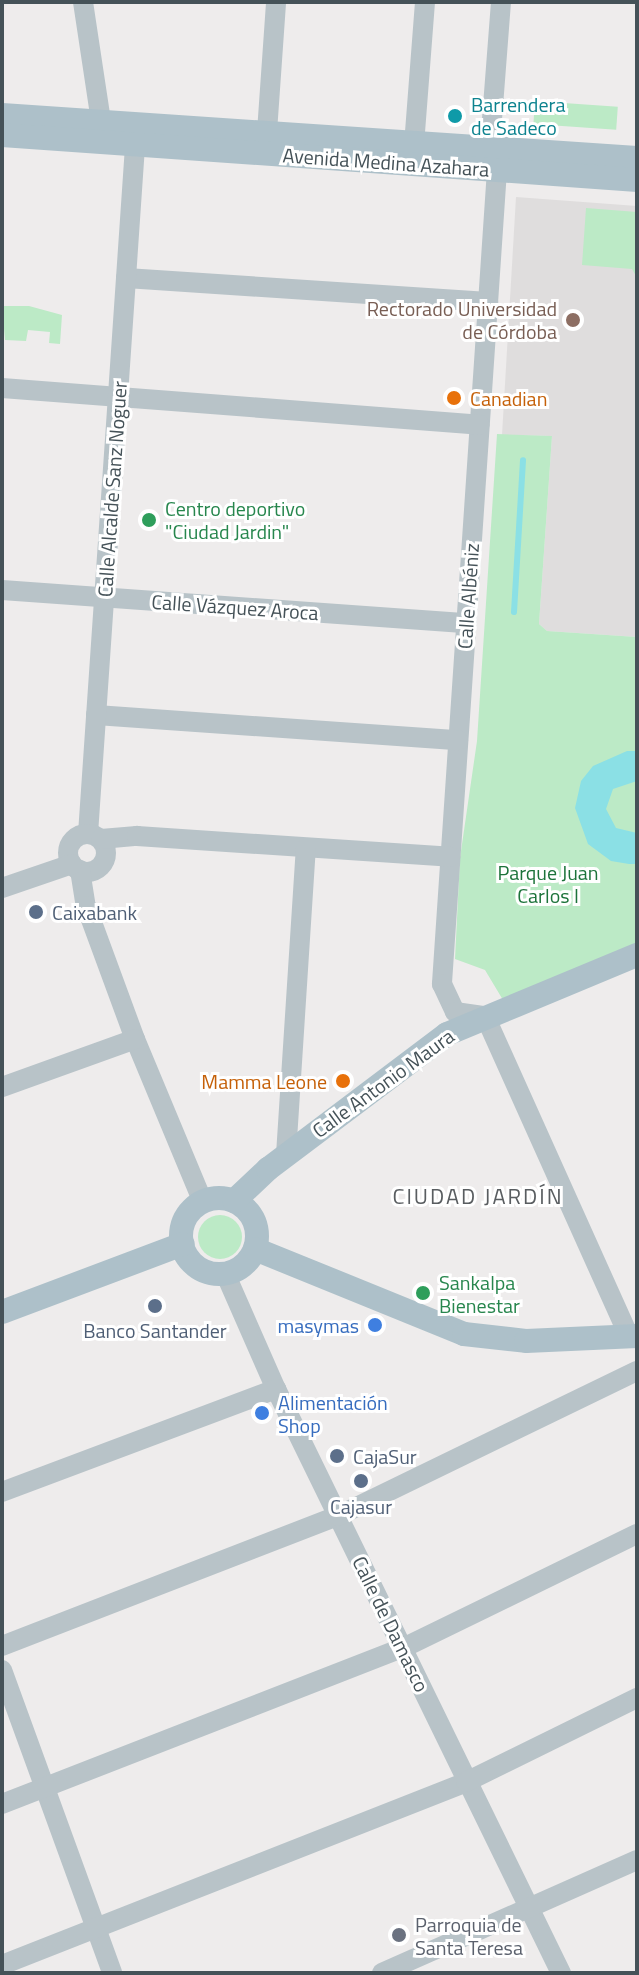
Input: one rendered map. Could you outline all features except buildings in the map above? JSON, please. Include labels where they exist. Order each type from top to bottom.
[{"type":"main road","name":"Avenida Medina Azahara","points":[[2,115],[101,121],[136,134],[413,153],[490,146],[637,158]]},
{"type":"main road","name":"Avenida Medina Azahara","points":[[2,135],[78,140],[136,134],[267,132],[413,153],[497,170],[637,180]]},
{"type":"main road","name":"Calle Antonio Maura","points":[[234,1201],[286,1155],[430,1046],[485,1016],[637,955]]},
{"type":"main road","points":[[234,1201],[254,1221],[255,1249],[243,1265],[225,1273],[195,1265],[183,1244],[185,1220],[203,1202],[234,1201]]},
{"type":"main road","points":[[2,1312],[183,1244]]},
{"type":"main road","points":[[255,1249],[464,1334],[526,1341],[633,1336]]},
{"type":"street","points":[[78,140],[101,121],[83,2]]},
{"type":"street","points":[[267,132],[276,2]]},
{"type":"street","points":[[413,153],[425,2]]},
{"type":"street","points":[[490,146],[501,2]]},
{"type":"street","name":"Calle Alcalde Sanz Noguer","points":[[94,836],[96,715],[136,134]]},
{"type":"street","name":"Calle Albéniz","points":[[485,1016],[455,1012],[443,991],[497,170],[490,146]]},
{"type":"street","points":[[126,278],[488,302]]},
{"type":"street","points":[[2,388],[480,425]]},
{"type":"street","name":"Calle Vázquez Aroca","points":[[2,590],[467,623]]},
{"type":"street","points":[[96,715],[458,740]]},
{"type":"street","points":[[2,888],[76,867],[101,866],[106,855],[94,836]]},
{"type":"street","points":[[203,1202],[135,1039],[86,906],[72,842],[94,836],[137,836],[450,857]]},
{"type":"street","points":[[286,1155],[306,849]]},
{"type":"street","points":[[485,1016],[633,1336]]},
{"type":"street","points":[[2,1087],[135,1039]]},
{"type":"street","name":"Calle de Damasco","points":[[225,1273],[276,1389],[561,1973]]},
{"type":"street","points":[[2,1646],[338,1516],[637,1371]]},
{"type":"street","points":[[2,1492],[276,1389]]},
{"type":"street","points":[[2,1804],[403,1648],[637,1534]]},
{"type":"street","points":[[2,1670],[112,1973]]},
{"type":"street","points":[[2,1965],[466,1782],[637,1698]]},
{"type":"street","points":[[396,1970],[637,1860]]},
{"type":"shaded area","name":"Rectorado Universidad de Córdoba","points":[[516,197],[637,206],[637,637],[547,631],[539,624],[552,436],[502,435]]},
{"type":"green space","points":[[535,101],[618,107],[616,130],[533,124]]},
{"type":"green space","points":[[586,208],[637,212],[637,278],[632,269],[582,265]]},
{"type":"green space","points":[[2,306],[29,306],[62,315],[60,344],[49,343],[50,332],[28,330],[26,341],[5,340]]},
{"type":"green space","name":"Parque Juan Carlos I","points":[[497,434],[552,436],[539,624],[547,631],[637,637],[637,945],[503,1000],[485,970],[455,959],[460,858],[477,741]]},
{"type":"green space","points":[[220,1215],[236,1221],[242,1237],[236,1253],[220,1259],[204,1253],[198,1237],[204,1221]]},
{"type":"water","points":[[627,751],[637,751],[637,781],[613,789],[606,809],[616,828],[637,833],[637,864],[611,861],[588,844],[575,808],[581,781],[593,766]]},
{"type":"waterway","points":[[514,612],[523,460]]},
{"type":"place","name":"Barrendera de Sadeco","points":[[455,116]]},
{"type":"place","name":"Rectorado Universidad de Córdoba","points":[[573,320]]},
{"type":"place","name":"Canadian","points":[[454,398]]},
{"type":"place","name":"Centro deportivo \"Ciudad Jardin\"","points":[[149,520]]},
{"type":"place","name":"Caixabank","points":[[36,912]]},
{"type":"place","name":"Mamma Leone","points":[[343,1081]]},
{"type":"place","name":"Sankalpa Bienestar","points":[[423,1293]]},
{"type":"place","name":"Banco Santander","points":[[155,1306]]},
{"type":"place","name":"masymas","points":[[375,1325]]},
{"type":"place","name":"Alimentación Shop","points":[[262,1413]]},
{"type":"place","name":"CajaSur","points":[[337,1456]]},
{"type":"place","name":"Cajasur","points":[[361,1481]]},
{"type":"place","name":"Parroquia de Santa Teresa","points":[[399,1935]]},
{"type":"district","name":"CIUDAD JARDÍN","points":[[478,1197]]}]
